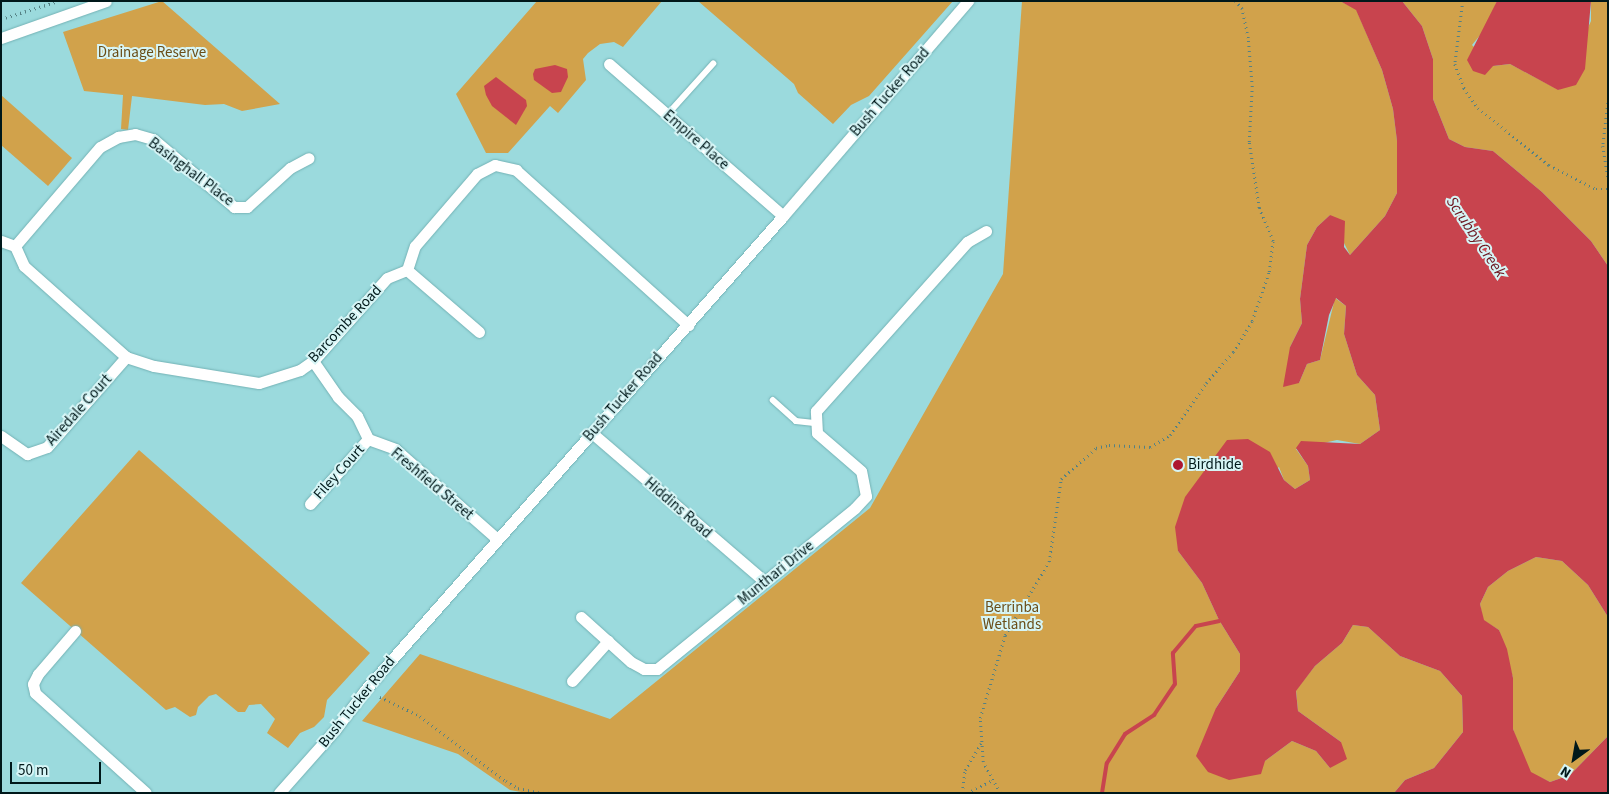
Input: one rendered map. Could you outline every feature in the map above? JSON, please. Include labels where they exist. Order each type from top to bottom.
[{"type":"street","points":[[1,38],[106,1]]},
{"type":"street","name":"Bush Tucker Road","points":[[279,793],[497,539],[688,325],[968,1]]},
{"type":"street","name":"Empire Place","points":[[609,64],[783,216]]},
{"type":"street","name":"Basinghall Place","points":[[15,246],[100,147],[118,137],[135,134],[153,139],[234,208],[247,207],[290,168],[309,158]]},
{"type":"street","points":[[479,332],[407,270],[416,246],[477,174],[495,165],[516,170],[688,325]]},
{"type":"street","points":[[814,423],[816,411],[966,242],[986,231]]},
{"type":"street","points":[[1,241],[15,246]]},
{"type":"street","name":"Barcombe Road","points":[[15,246],[24,266],[126,357],[154,366],[259,383],[300,370],[313,361],[387,278],[407,270]]},
{"type":"street","name":"Airedale Court","points":[[1,436],[27,454],[47,447],[126,357]]},
{"type":"street","points":[[313,361],[338,397],[357,416],[368,439]]},
{"type":"street","name":"Munthari Drive","points":[[581,618],[631,662],[644,669],[657,669],[765,582],[866,496],[861,471],[817,433],[814,423]]},
{"type":"street","name":"Hiddins Road","points":[[592,433],[765,582]]},
{"type":"street","name":"Filey Court","points":[[310,504],[368,439]]},
{"type":"street","name":"Freshfield Street","points":[[368,439],[395,449],[497,539]]},
{"type":"street","points":[[75,631],[38,674],[33,684],[35,694],[146,793]]},
{"type":"street","points":[[572,681],[608,641]]},
{"type":"lane","points":[[667,115],[713,64]]},
{"type":"lane","points":[[773,400],[796,421],[814,423]]},
{"type":"path","points":[[1,19],[58,1]]},
{"type":"path","points":[[1000,793],[983,762],[980,718],[1005,635],[1049,562],[1060,479],[1096,448],[1108,444],[1150,447],[1170,435],[1206,383],[1233,352],[1252,320],[1266,280],[1273,241],[1259,208],[1255,188],[1249,142],[1252,87],[1248,38],[1242,9],[1235,1]]},
{"type":"path","points":[[1462,1],[1455,64],[1464,88],[1478,108],[1549,165],[1596,189],[1608,189]]},
{"type":"path","points":[[1608,103],[1603,146],[1608,178]]},
{"type":"path","points":[[380,697],[420,716],[506,781],[518,788],[541,793]]},
{"type":"path","points":[[962,793],[965,770],[982,741]]},
{"type":"path","points":[[967,793],[993,780]]},
{"type":"green space","name":"Drainage Reserve","points":[[162,1],[280,104],[242,111],[224,104],[205,105],[132,96],[128,130],[121,129],[123,95],[84,91],[63,32]]},
{"type":"green space","points":[[537,1],[662,1],[623,47],[614,42],[600,44],[588,53],[583,59],[586,80],[558,113],[550,106],[508,153],[486,153],[456,94]]},
{"type":"green space","points":[[698,1],[953,1],[869,96],[851,105],[833,124],[798,93],[794,84]]},
{"type":"green space","name":"Berrinba Wetlands","points":[[1022,1],[1340,1],[1356,9],[1382,70],[1393,109],[1397,141],[1397,193],[1385,216],[1350,255],[1330,215],[1317,227],[1307,245],[1300,299],[1302,323],[1290,347],[1299,383],[1307,364],[1320,360],[1335,298],[1346,306],[1344,334],[1357,375],[1375,395],[1380,430],[1360,444],[1337,440],[1296,449],[1308,466],[1310,480],[1295,489],[1284,480],[1279,467],[1178,551],[1202,583],[1219,620],[1240,654],[1240,671],[1216,708],[1265,761],[1292,741],[1316,751],[1330,768],[1341,742],[1298,711],[1296,690],[1315,666],[1342,643],[1353,625],[1368,627],[1400,656],[1440,671],[1462,696],[1463,732],[1434,768],[1405,780],[1394,793],[527,793],[510,790],[458,754],[362,721],[420,654],[610,719],[870,508],[1003,274]]},
{"type":"green space","points":[[1402,1],[1497,1],[1486,28],[1472,45],[1493,66],[1510,64],[1559,90],[1591,21],[1591,1],[1608,1],[1608,266],[1591,241],[1542,192],[1493,151],[1465,147],[1449,139],[1433,99],[1433,59],[1422,26]]},
{"type":"green space","points":[[1,95],[72,158],[48,186],[1,145]]},
{"type":"green space","points":[[139,450],[370,653],[327,700],[324,717],[314,727],[300,733],[288,748],[267,733],[275,719],[261,704],[249,705],[245,712],[238,712],[216,694],[209,696],[198,707],[196,715],[190,717],[175,707],[166,710],[21,583]]},
{"type":"green space","points":[[1536,557],[1562,561],[1588,585],[1608,617],[1608,736],[1570,775],[1550,782],[1531,773],[1521,754],[1513,729],[1513,678],[1499,630],[1483,620],[1480,604],[1488,587],[1508,571]]},
{"type":"water","name":"Scrubby Creek","points":[[1340,1],[1402,1],[1422,26],[1433,59],[1433,99],[1449,139],[1465,147],[1493,151],[1542,192],[1591,241],[1608,266],[1608,617],[1588,585],[1562,561],[1536,557],[1508,571],[1488,587],[1480,604],[1484,620],[1499,630],[1507,649],[1513,678],[1513,729],[1531,772],[1550,782],[1570,775],[1608,736],[1608,793],[1394,793],[1405,780],[1434,768],[1463,732],[1462,696],[1440,671],[1400,656],[1368,627],[1353,625],[1342,643],[1315,666],[1296,691],[1298,711],[1341,742],[1347,759],[1330,768],[1316,751],[1292,741],[1265,761],[1261,774],[1229,780],[1208,772],[1196,756],[1216,708],[1240,671],[1240,654],[1219,620],[1202,583],[1178,551],[1175,527],[1185,497],[1227,440],[1248,439],[1270,452],[1284,480],[1295,489],[1310,480],[1308,466],[1296,448],[1301,441],[1360,444],[1380,430],[1375,395],[1357,375],[1344,334],[1346,306],[1336,298],[1329,315],[1320,360],[1307,364],[1299,383],[1283,387],[1290,347],[1302,323],[1300,299],[1307,245],[1317,227],[1330,215],[1345,221],[1344,247],[1350,255],[1385,216],[1397,193],[1397,141],[1393,109],[1382,70],[1356,10]]},
{"type":"water","points":[[1497,1],[1591,1],[1585,69],[1576,85],[1558,90],[1510,64],[1493,66],[1485,75],[1473,71],[1467,60]]},
{"type":"water","points":[[555,65],[567,69],[568,77],[561,92],[552,93],[534,80],[533,74],[535,69]]},
{"type":"water","points":[[496,77],[526,100],[527,106],[516,125],[492,106],[486,95],[484,86]]},
{"type":"waterway","points":[[1102,793],[1107,763],[1125,734],[1154,715],[1175,684],[1173,653],[1196,626],[1219,621]]},
{"type":"place","name":"Birdhide","points":[[1178,465]]}]
